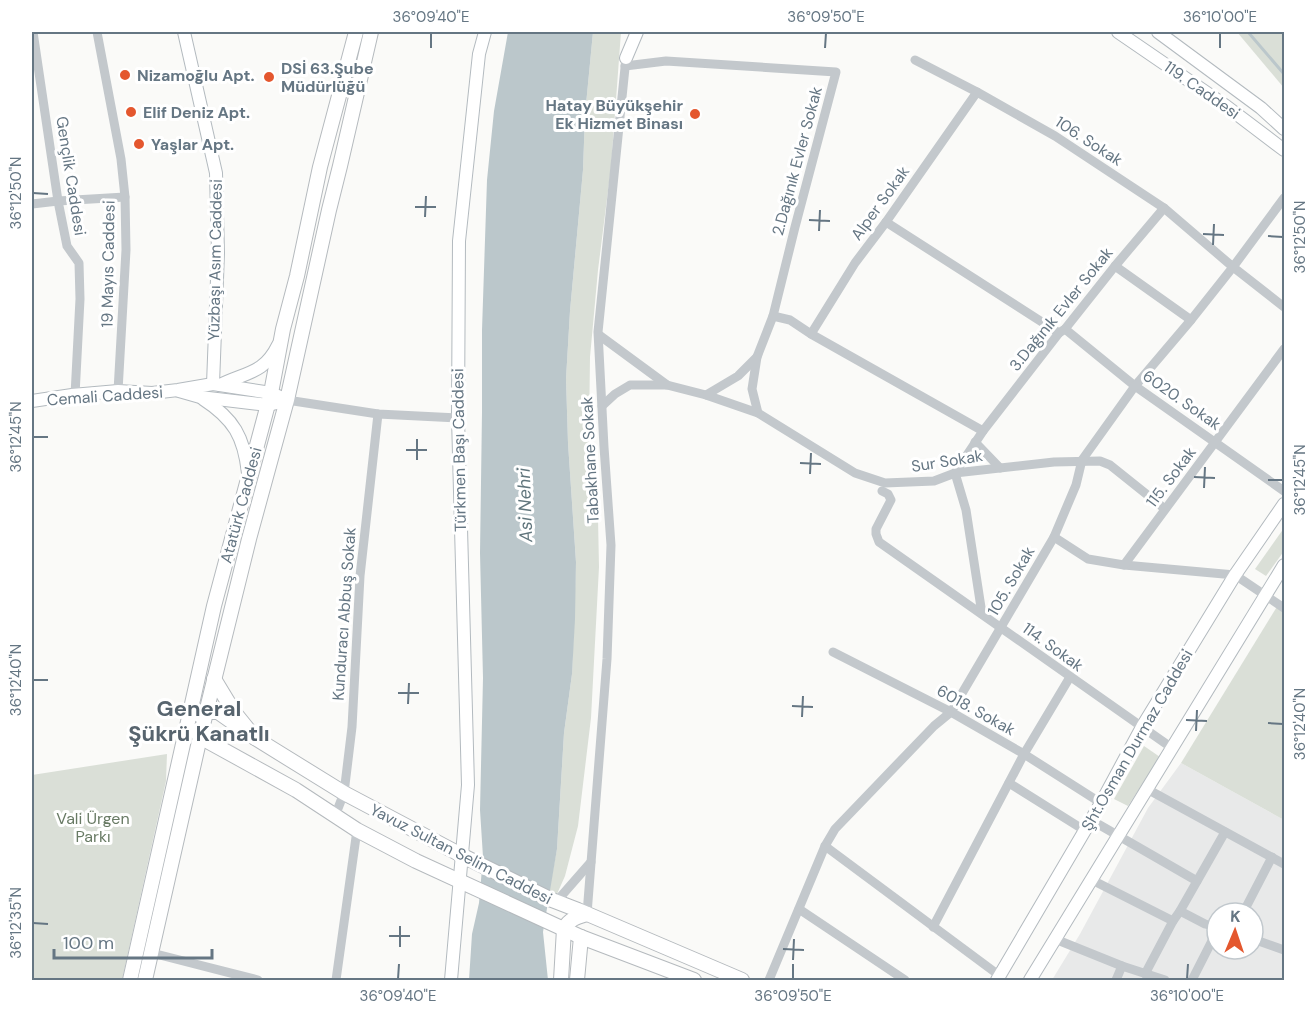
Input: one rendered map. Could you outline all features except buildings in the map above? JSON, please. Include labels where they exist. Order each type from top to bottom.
[{"type":"main road","name":"Atatürk Caddesi","points":[[130,981],[214,606],[269,399],[320,167],[356,32]]},
{"type":"main road","name":"Atatürk Caddesi","points":[[145,981],[200,737],[249,539],[287,400],[371,32]]},
{"type":"main road","name":"Yavuz Sultan Selim Caddesi","points":[[214,680],[234,712],[255,738],[464,874],[581,937],[694,981]]},
{"type":"main road","points":[[189,719],[207,712],[218,712],[255,738]]},
{"type":"main road","name":"Yavuz Sultan Selim Caddesi","points":[[189,719],[200,737],[296,790],[357,830],[416,861],[464,874]]},
{"type":"main road","name":"Yavuz Sultan Selim Caddesi","points":[[464,874],[476,863],[554,901],[742,981]]},
{"type":"main road","points":[[561,981],[558,926],[587,914]]},
{"type":"main road","points":[[577,981],[581,937]]},
{"type":"street","name":"Gençlik Caddesi","points":[[33,32],[58,201],[67,246],[79,263],[80,299],[75,395]]},
{"type":"street","name":"19 Mayıs Caddesi","points":[[97,32],[121,159],[125,197],[126,249],[118,391]]},
{"type":"street","name":"Yüzbaşı Asım Caddesi","points":[[184,32],[216,173],[218,253],[216,385]]},
{"type":"street","name":"Türkmen Başı Caddesi","points":[[451,981],[464,874],[468,785],[458,418],[459,241],[483,32]]},
{"type":"street","points":[[626,32],[626,62]]},
{"type":"street","points":[[626,62],[637,32]]},
{"type":"street","name":"119. Caddesi","points":[[1118,32],[1226,106],[1284,150]]},
{"type":"street","name":"119. Caddesi","points":[[1158,32],[1261,108],[1284,129]]},
{"type":"street","name":"106. Sokak","points":[[915,60],[1055,136],[1164,208],[1284,307]]},
{"type":"street","name":"2.Dağınık Evler Sokak","points":[[626,62],[666,61],[836,72],[773,316],[758,357],[752,389],[758,413]]},
{"type":"street","name":"Tabakhane Sokak","points":[[587,914],[607,659],[610,545],[598,335],[626,62]]},
{"type":"street","name":"Alper Sokak","points":[[811,333],[855,263],[977,92]]},
{"type":"street","points":[[32,204],[125,197]]},
{"type":"street","name":"105. Sokak","points":[[769,981],[825,846],[835,829],[934,726],[951,712],[1054,537],[1076,485],[1082,460],[1135,386],[1191,320],[1284,198]]},
{"type":"street","name":"3.Dağınık Evler Sokak","points":[[955,473],[982,431],[1114,266],[1164,208]]},
{"type":"street","name":"6020. Sokak","points":[[886,222],[1062,331],[1135,386],[1284,491]]},
{"type":"street","points":[[1114,266],[1191,320]]},
{"type":"street","points":[[773,316],[790,320],[982,431]]},
{"type":"street","name":"Sur Sokak","points":[[598,335],[667,385]]},
{"type":"street","name":"Cemali Caddesi","points":[[32,401],[118,391],[152,393],[216,385],[256,371],[267,363],[281,339]]},
{"type":"street","name":"115. Sokak","points":[[1124,565],[1284,348]]},
{"type":"street","name":"2.Dağınık Evler Sokak","points":[[706,395],[738,376],[758,357]]},
{"type":"street","name":"Cemali Caddesi","points":[[216,385],[269,399]]},
{"type":"street","name":"Sur Sokak","points":[[602,406],[615,394],[630,385],[667,385],[706,395],[758,413],[855,473],[885,483],[934,481],[955,473],[1054,462],[1100,461],[1110,465],[1165,509]]},
{"type":"street","name":"Cemali Caddesi","points":[[178,390],[200,397],[215,406],[234,425],[242,439],[249,477]]},
{"type":"street","name":"Cemali Caddesi","points":[[200,397],[287,400]]},
{"type":"street","points":[[287,400],[378,414],[458,418]]},
{"type":"street","name":"Kunduracı Abbuş Sokak","points":[[335,816],[344,794],[351,727],[360,576],[378,414]]},
{"type":"street","points":[[975,442],[1000,468]]},
{"type":"street","points":[[955,473],[966,510],[982,614]]},
{"type":"street","name":"114. Sokak","points":[[882,491],[888,494],[891,500],[876,529],[879,542],[1172,748]]},
{"type":"street","name":"Şht.Osman Durmaz Caddesi","points":[[999,978],[1101,803],[1142,727],[1235,574],[1284,504]]},
{"type":"street","points":[[1054,537],[1088,559],[1124,565],[1235,574],[1284,608]]},
{"type":"street","name":"Şht.Osman Durmaz Caddesi","points":[[1030,981],[1284,566]]},
{"type":"street","name":"6018. Sokak","points":[[832,652],[951,712],[1024,754],[1101,803]]},
{"type":"street","points":[[933,927],[1024,754],[1070,677]]},
{"type":"street","points":[[1009,783],[1087,825],[1119,836],[1197,881]]},
{"type":"street","points":[[1147,789],[1284,864]]},
{"type":"street","points":[[336,981],[357,830]]},
{"type":"street","points":[[1145,974],[1225,832]]},
{"type":"street","points":[[825,846],[999,978]]},
{"type":"street","points":[[1249,901],[1272,857]]},
{"type":"street","points":[[554,901],[591,861]]},
{"type":"street","points":[[1092,880],[1173,921]]},
{"type":"street","points":[[799,909],[905,981]]},
{"type":"street","points":[[1180,911],[1205,924]]},
{"type":"street","points":[[1055,939],[1165,981]]},
{"type":"street","points":[[1265,943],[1284,950]]},
{"type":"street","points":[[152,953],[258,981]]},
{"type":"street","points":[[1192,981],[1205,954]]},
{"type":"street","points":[[1116,981],[1122,966]]},
{"type":"shaded area","points":[[1181,763],[1284,820],[1284,980],[1052,980],[1080,934],[1148,808]]},
{"type":"green space","points":[[593,32],[621,32],[611,167],[590,357],[589,434],[598,518],[599,567],[591,718],[578,826],[565,876],[557,894],[549,891],[557,849],[564,733],[572,674],[576,562],[566,379]]},
{"type":"green space","points":[[1237,32],[1284,32],[1284,88]]},
{"type":"green space","points":[[1284,528],[1284,551],[1266,576],[1255,569]]},
{"type":"green space","points":[[1278,605],[1284,610],[1284,820],[1181,763]]},
{"type":"green space","points":[[1144,746],[1160,757],[1128,806],[1114,799]]},
{"type":"green space","name":"Vali Ürgen Parkı","points":[[167,754],[166,781],[122,980],[32,980],[32,775]]},
{"type":"water","name":"Asi Nehri","points":[[508,32],[593,32],[566,379],[576,562],[575,619],[572,674],[564,733],[557,849],[543,932],[548,980],[469,980],[472,934],[479,903],[483,857],[480,810],[483,678],[480,553],[482,330],[487,180],[494,111]]},
{"type":"waterway","points":[[1248,32],[1284,74]]},
{"type":"place","name":"Nizamoğlu Apt.","points":[[125,75]]},
{"type":"place","name":"DSİ 63.Şube Müdürlüğü","points":[[269,77]]},
{"type":"place","name":"Elif Deniz Apt.","points":[[131,112]]},
{"type":"place","name":"Hatay Büyükşehir Ek Hizmet Binası","points":[[695,114]]},
{"type":"place","name":"Yaşlar Apt.","points":[[139,144]]},
{"type":"district","name":"General Şükrü Kanatlı","points":[[199,720]]}]
